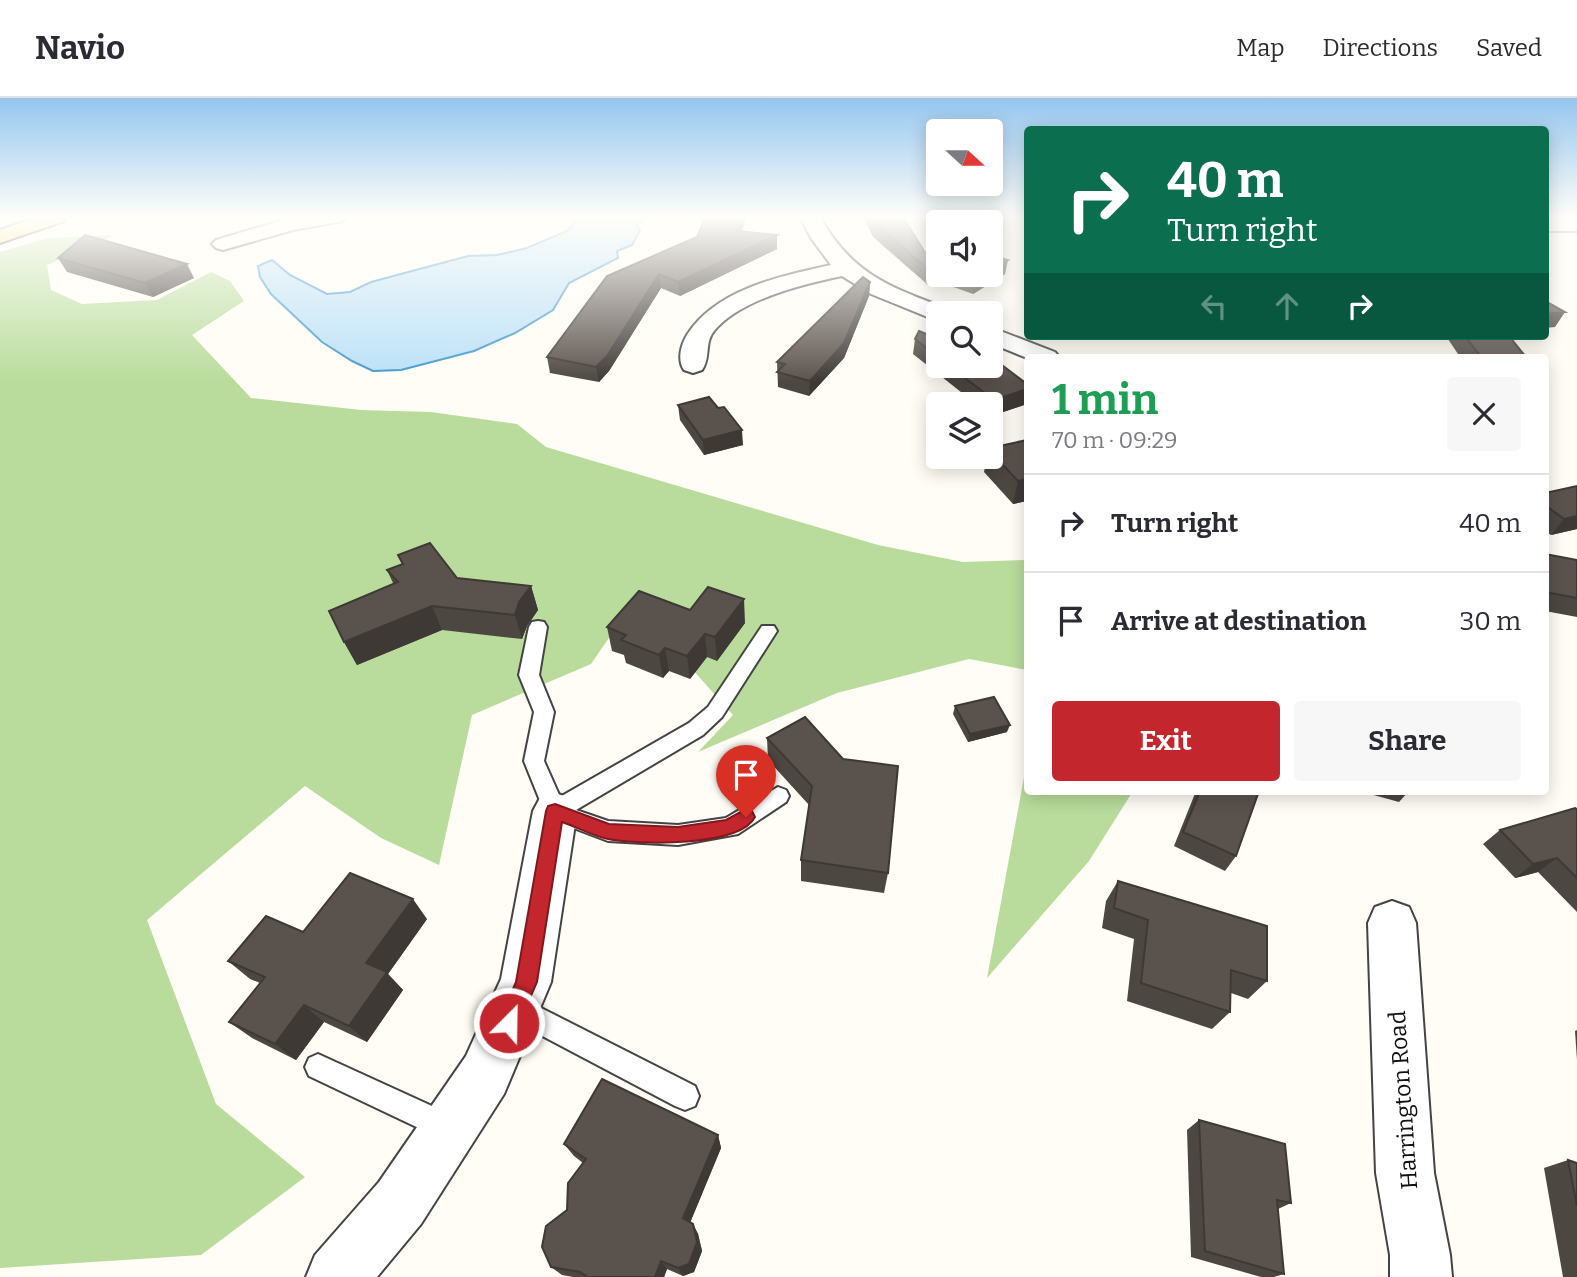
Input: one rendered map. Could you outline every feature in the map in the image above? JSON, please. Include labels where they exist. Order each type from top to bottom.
[{"type":"street","points":[[694,365],[692,357],[695,342],[710,320],[780,285],[830,272]]},
{"type":"street","points":[[852,272],[876,288],[926,308]]},
{"type":"street","points":[[1003,339],[1039,354]]},
{"type":"street","points":[[337,1277],[400,1203],[485,1075],[526,982],[555,811]]},
{"type":"street","name":"Harrington Road","points":[[1392,923],[1405,1173],[1420,1255],[1421,1277]]},
{"type":"lane","points":[[538,626],[529,675],[544,712],[534,761],[555,811],[608,831],[678,835],[730,827],[778,796]]},
{"type":"lane","points":[[555,811],[696,729],[715,712],[768,631]]},
{"type":"lane","points":[[513,1013],[534,1018],[685,1096]]},
{"type":"lane","points":[[318,1067],[450,1128]]},
{"type":"green space","points":[[0,272],[48,272],[51,290],[82,304],[157,300],[211,272],[230,281],[244,301],[192,335],[251,398],[361,410],[431,412],[517,424],[546,447],[878,545],[963,562],[1024,560],[1024,669],[969,659],[837,693],[698,752],[733,715],[675,650],[620,622],[591,664],[472,715],[439,865],[381,838],[305,786],[147,920],[216,1104],[305,1177],[201,1255],[0,1268]]},
{"type":"green space","points":[[1024,777],[1024,795],[1130,795],[1089,861],[987,978]]},
{"type":"water","points":[[259,272],[286,272],[327,294],[350,292],[371,282],[408,272],[591,272],[569,283],[553,310],[515,333],[474,351],[401,370],[373,371],[322,342],[271,294]]},
{"type":"building","points":[[107,272],[169,272],[145,283]]},
{"type":"building","points":[[616,272],[699,272],[678,282],[659,274],[607,356],[596,367],[547,357],[607,276]]},
{"type":"building","points":[[863,277],[870,282],[844,343],[810,381],[777,372],[785,364],[777,362]]},
{"type":"building","points":[[1549,303],[1565,312],[1549,314]]},
{"type":"building","points":[[919,331],[926,334],[926,348],[915,339]]},
{"type":"building","points":[[1468,340],[1512,340],[1524,354],[1479,354]]},
{"type":"building","points":[[1003,366],[1024,382],[1024,390],[1003,397],[1003,392],[983,392],[965,378],[1003,378]]},
{"type":"building","points":[[709,397],[718,408],[724,407],[742,430],[703,440],[678,405]]},
{"type":"building","points":[[1024,441],[1024,480],[1018,481],[1003,465],[1003,445]]},
{"type":"building","points":[[1577,486],[1577,516],[1564,519],[1549,508],[1549,492]]},
{"type":"building","points":[[430,543],[457,578],[531,586],[519,602],[515,615],[432,606],[344,642],[329,611],[398,582],[387,570],[403,564],[398,555]]},
{"type":"building","points":[[1549,555],[1577,560],[1577,598],[1549,593]]},
{"type":"building","points":[[708,587],[744,599],[715,637],[705,634],[687,656],[665,648],[659,655],[621,640],[626,635],[607,627],[639,591],[690,610]]},
{"type":"building","points":[[994,697],[1010,725],[970,734],[955,706]]},
{"type":"building","points":[[805,717],[843,759],[898,766],[888,873],[801,860],[812,786],[767,738]]},
{"type":"building","points":[[1198,795],[1258,795],[1236,856],[1183,832]]},
{"type":"building","points":[[1575,808],[1577,878],[1557,858],[1533,864],[1500,830]]},
{"type":"building","points":[[350,873],[413,899],[366,963],[387,972],[349,1026],[304,1005],[275,1044],[229,1022],[265,977],[228,961],[266,916],[303,932]]},
{"type":"building","points":[[1118,881],[1267,926],[1267,981],[1231,970],[1230,1012],[1141,983],[1148,920],[1114,908]]},
{"type":"building","points":[[602,1079],[718,1135],[683,1218],[693,1224],[697,1242],[689,1264],[678,1268],[661,1261],[655,1277],[588,1277],[580,1272],[551,1267],[542,1247],[546,1226],[567,1210],[568,1183],[586,1159],[564,1144]]},
{"type":"building","points":[[1199,1120],[1285,1144],[1291,1203],[1277,1200],[1284,1274],[1205,1251]]},
{"type":"building","points":[[1568,1160],[1577,1163],[1577,1206]]},
{"type":"route","points":[[509,1023],[526,982],[555,811],[608,831],[678,835],[730,827],[746,817]]}]
